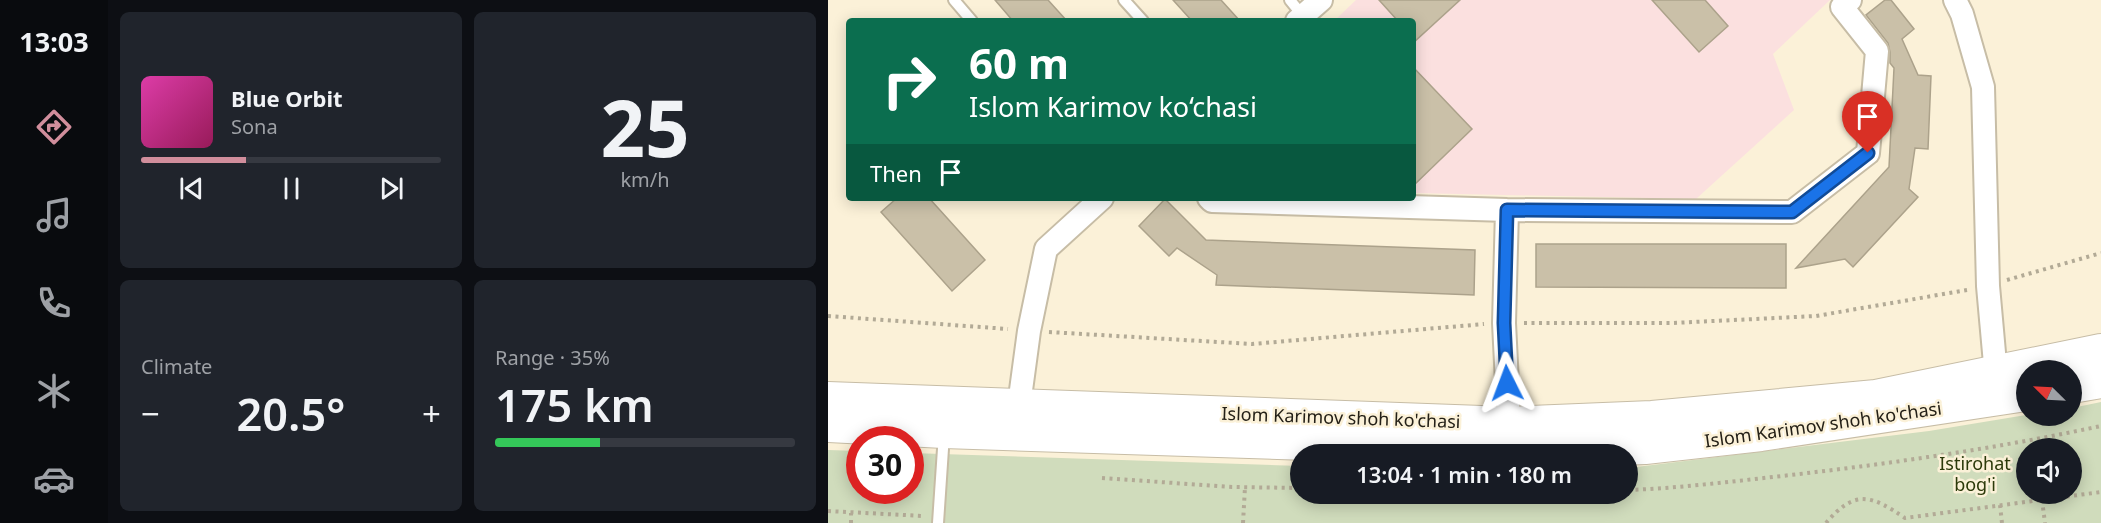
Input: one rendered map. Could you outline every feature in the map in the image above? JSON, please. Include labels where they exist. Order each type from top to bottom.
[{"type":"main road","name":"Islom Karimov shoh ko'chasi","points":[[828,398],[945,417],[1548,452],[1644,448],[1738,437],[2007,389],[2101,350]]},
{"type":"main road","points":[[2082,385],[2101,382]]},
{"type":"main road","name":"Islom Karimov shoh ko'chasi","points":[[828,426],[945,417],[1019,405],[1509,423],[1652,417],[1865,398],[2007,389]]},
{"type":"street","points":[[1297,12],[1321,0]]},
{"type":"street","points":[[1212,201],[1507,210],[1792,212],[1868,153],[1877,51],[1842,7],[1850,0]]},
{"type":"street","points":[[1955,0],[1962,14],[1983,87],[1988,286],[2007,389]]},
{"type":"street","points":[[1019,405],[1029,331],[1046,249],[1099,201]]},
{"type":"street","points":[[1507,210],[1504,323],[1509,423]]},
{"type":"lane","points":[[954,0],[969,18]]},
{"type":"lane","points":[[1124,0],[1140,18]]},
{"type":"lane","points":[[938,520],[945,417]]},
{"type":"path","points":[[828,316],[1252,344],[1504,323],[1673,323],[1816,316],[1988,286],[2101,253]]},
{"type":"path","points":[[1638,490],[1675,488],[1857,468],[2009,445],[2101,426]]},
{"type":"path","points":[[1102,478],[1290,488]]},
{"type":"path","points":[[1243,523],[1245,487]]},
{"type":"path","points":[[2082,495],[2101,492]]},
{"type":"path","points":[[1826,523],[1840,506],[1859,498],[1883,503],[1905,521],[2016,503]]},
{"type":"path","points":[[2043,504],[2045,523]]},
{"type":"path","points":[[2000,505],[2002,523]]},
{"type":"path","points":[[828,511],[912,516],[938,520]]},
{"type":"path","points":[[851,513],[851,523]]},
{"type":"path","points":[[912,516],[912,523]]},
{"type":"shaded area","points":[[1356,0],[1830,0],[1773,54],[1794,110],[1696,199],[1416,193],[1416,18],[1337,18]]},
{"type":"green space","name":"Istirohat bog'i","points":[[2101,402],[2101,523],[828,523],[828,450],[846,451],[846,504],[924,504],[924,453],[1290,466],[1290,504],[1638,504],[1638,467],[1929,431],[2016,417],[2016,426],[2082,426],[2082,406]]},
{"type":"building","points":[[995,0],[1048,0],[1064,18],[1010,18]]},
{"type":"building","points":[[1173,0],[1221,0],[1237,18],[1189,18]]},
{"type":"building","points":[[1379,0],[1460,0],[1416,40],[1416,18],[1395,18]]},
{"type":"building","points":[[1652,0],[1705,0],[1728,26],[1699,52]]},
{"type":"building","points":[[1885,0],[1891,0],[1914,29],[1902,39],[1918,75],[1931,76],[1928,149],[1915,148],[1909,189],[1918,197],[1853,267],[1845,259],[1796,268],[1889,167],[1894,68],[1890,63],[1888,43],[1866,15]]},
{"type":"building","points":[[1416,70],[1472,129],[1416,183]]},
{"type":"building","points":[[894,201],[932,201],[985,260],[952,291],[881,212]]},
{"type":"building","points":[[1163,201],[1167,201],[1206,240],[1475,250],[1474,295],[1216,285],[1217,275],[1177,248],[1169,256],[1139,226]]},
{"type":"building","points":[[1536,244],[1786,244],[1786,288],[1536,287]]},
{"type":"route","points":[[1507,383],[1504,323],[1507,210],[1792,212],[1868,153]]}]
